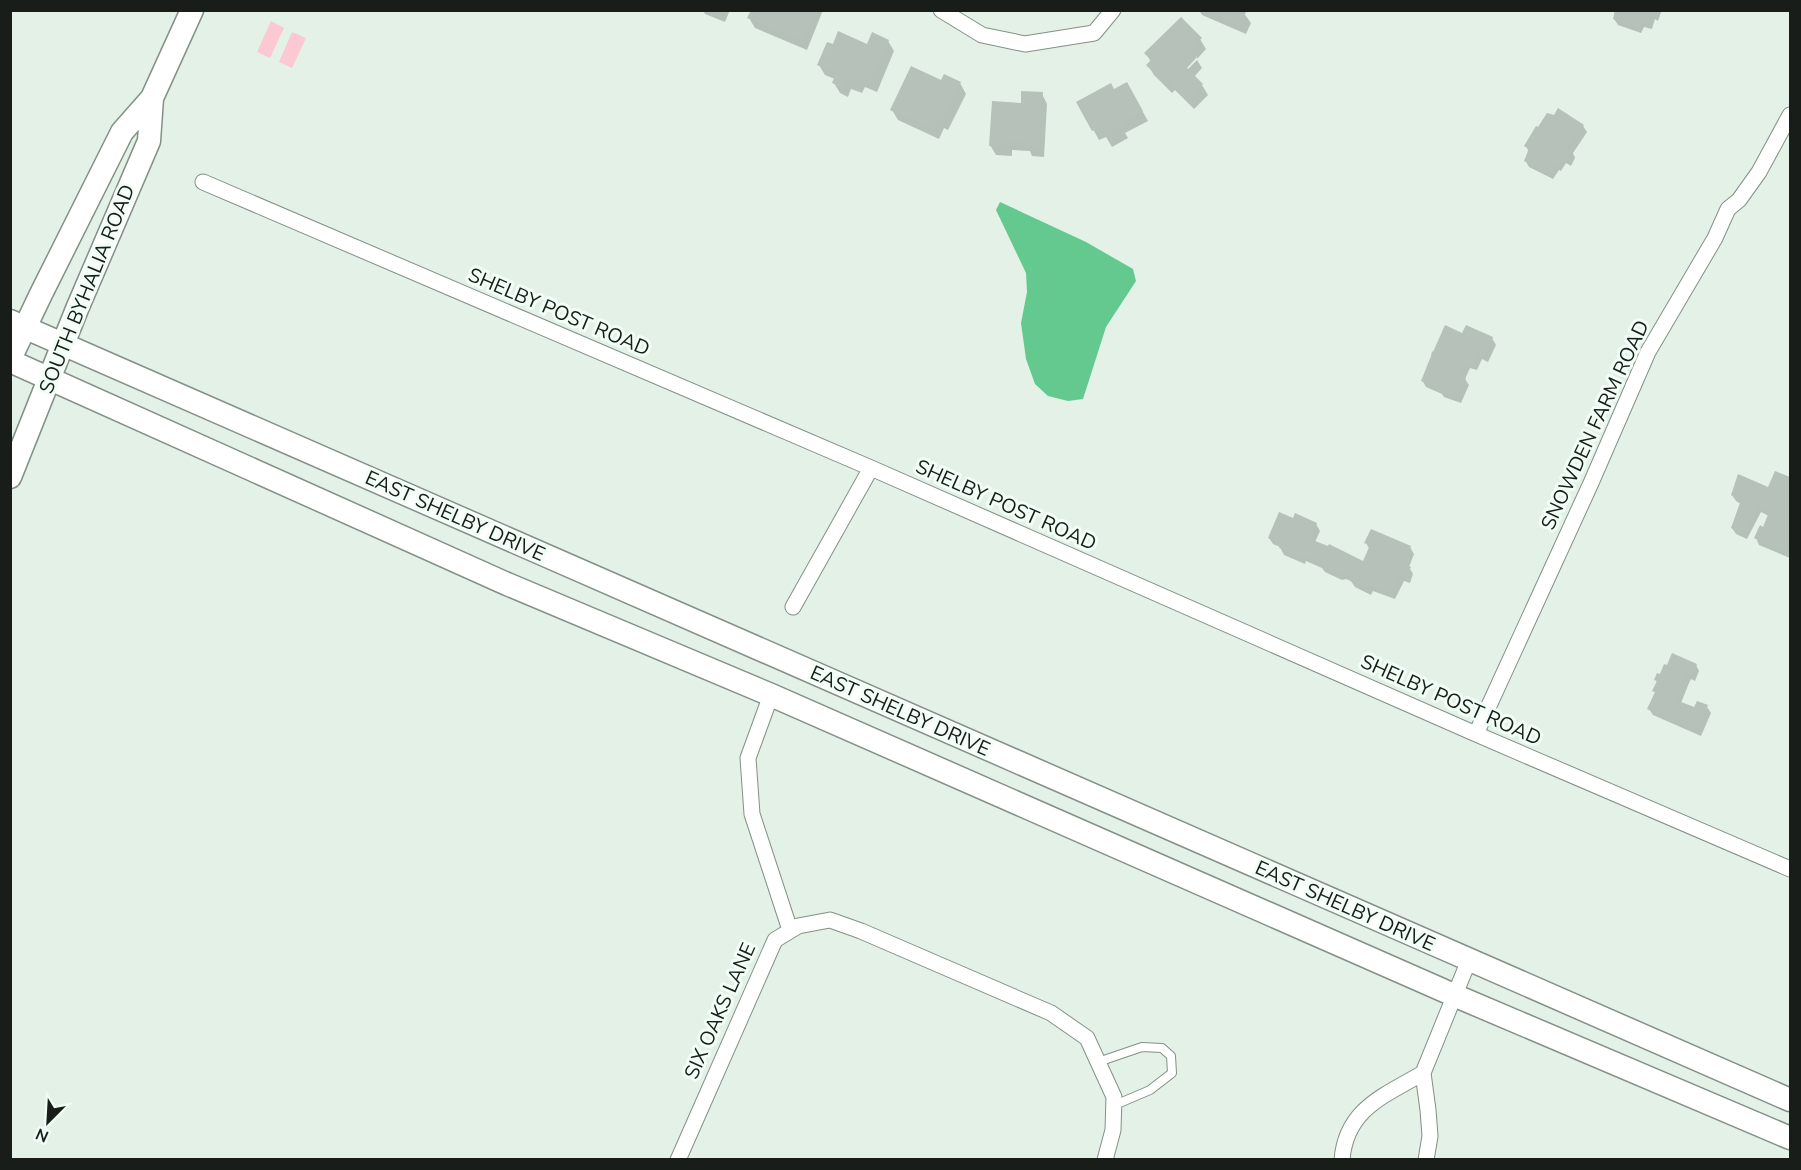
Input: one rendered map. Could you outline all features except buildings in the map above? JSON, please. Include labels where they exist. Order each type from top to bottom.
[{"type":"main road","name":"SOUTH BYHALIA ROAD","points":[[10,360],[18,324],[122,132],[152,98],[192,10]]},
{"type":"main road","name":"SOUTH BYHALIA ROAD","points":[[10,477],[63,344],[149,141],[152,98]]},
{"type":"main road","name":"EAST SHELBY DRIVE","points":[[18,324],[1791,1100]]},
{"type":"main road","name":"EAST SHELBY DRIVE","points":[[10,360],[507,584],[771,695],[1456,996],[1791,1138]]},
{"type":"street","points":[[941,10],[982,35],[1025,44],[1094,33],[1113,10]]},
{"type":"street","name":"SNOWDEN FARM ROAD","points":[[1476,734],[1591,483],[1647,352],[1715,238],[1728,209],[1739,200],[1759,172],[1791,115]]},
{"type":"street","name":"SHELBY POST ROAD","points":[[203,182],[871,468],[1476,734],[1791,869]]},
{"type":"street","points":[[793,607],[871,468]]},
{"type":"street","points":[[771,695],[748,758],[752,814],[790,930],[798,926],[830,921],[861,931],[1051,1013],[1087,1038],[1114,1097],[1113,1130],[1105,1160]]},
{"type":"street","name":"SIX OAKS LANE","points":[[678,1160],[775,940],[790,930]]},
{"type":"street","points":[[1426,1160],[1430,1136],[1423,1073],[1469,960]]},
{"type":"street","points":[[1342,1160],[1347,1132],[1356,1117],[1373,1102],[1423,1073]]},
{"type":"lane","points":[[1098,1062],[1142,1047],[1162,1048],[1171,1056],[1172,1073],[1150,1090],[1115,1105]]},
{"type":"shaded area","points":[[271,21],[284,28],[270,58],[257,52]]},
{"type":"shaded area","points":[[292,32],[306,38],[292,68],[279,62]]},
{"type":"shaded area","points":[[1000,202],[1086,242],[1133,269],[1136,281],[1106,327],[1083,399],[1068,401],[1048,396],[1035,384],[1026,359],[1021,323],[1027,292],[1026,273],[996,210]]}]
